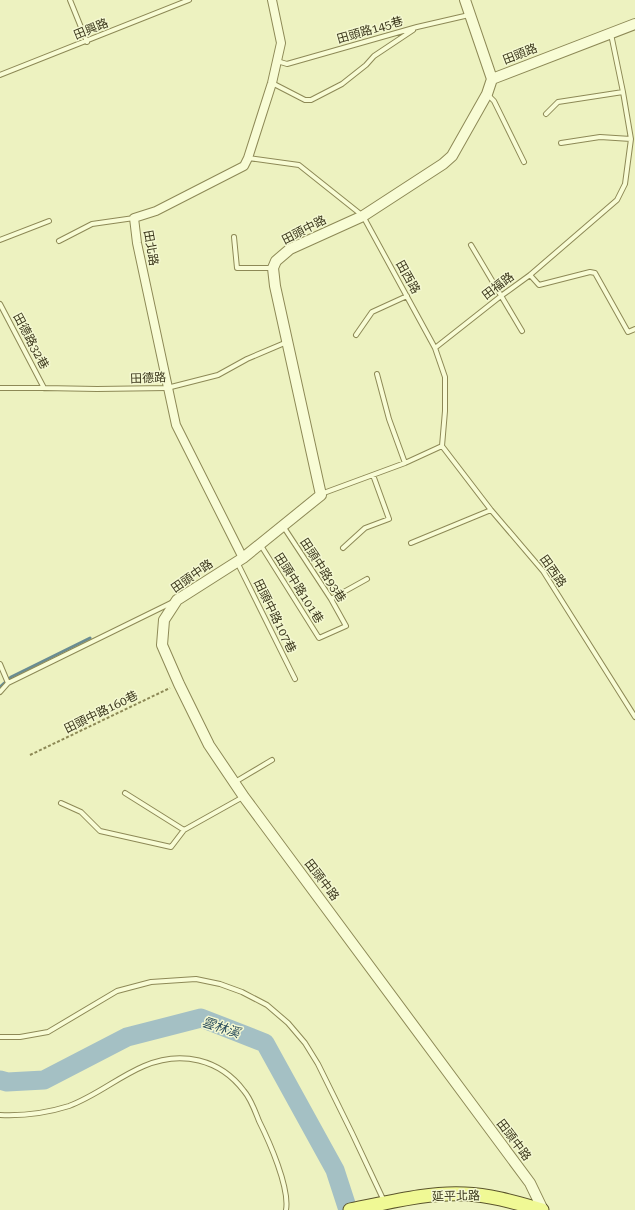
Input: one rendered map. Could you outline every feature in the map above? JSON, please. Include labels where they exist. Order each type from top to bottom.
[{"type":"main road","name":"延平北路","points":[[350,1210],[441,1194],[465,1194],[489,1196],[543,1210]]},
{"type":"street","name":"田北路","points":[[240,560],[176,425],[136,243],[134,218],[156,211],[244,166],[248,158],[272,83],[281,43],[272,0]]},
{"type":"street","name":"田頭路","points":[[465,0],[492,79],[635,24]]},
{"type":"street","name":"田頭中路","points":[[273,268],[276,262],[290,249],[363,216],[443,164],[452,156],[487,94],[492,79]]},
{"type":"street","points":[[273,268],[275,286],[321,495]]},
{"type":"street","name":"田頭中路","points":[[321,495],[240,560],[177,600],[164,620],[162,645],[179,684],[209,745],[244,797],[530,1183],[543,1210]]},
{"type":"lane","points":[[70,0],[87,42]]},
{"type":"lane","name":"田興路","points":[[0,75],[87,42],[189,0]]},
{"type":"lane","name":"田頭路145巷","points":[[277,60],[287,64],[470,14]]},
{"type":"lane","points":[[272,83],[306,100],[311,100],[342,84],[366,65],[374,56],[418,27]]},
{"type":"lane","name":"田福路","points":[[435,348],[500,296],[530,275],[617,200],[625,184],[631,139],[611,34]]},
{"type":"lane","points":[[546,114],[558,102],[623,92]]},
{"type":"lane","points":[[487,94],[494,101],[524,162]]},
{"type":"lane","points":[[561,143],[600,138],[631,139]]},
{"type":"lane","points":[[248,158],[299,165],[363,216]]},
{"type":"lane","name":"田西路","points":[[363,216],[435,348]]},
{"type":"lane","points":[[59,241],[92,224],[134,218]]},
{"type":"lane","points":[[0,240],[49,221]]},
{"type":"lane","points":[[234,237],[237,268],[273,268]]},
{"type":"lane","points":[[471,245],[522,331]]},
{"type":"lane","points":[[530,275],[539,285],[590,272],[595,273],[628,332],[635,329]]},
{"type":"lane","points":[[356,335],[372,312],[407,296]]},
{"type":"lane","name":"田德路32巷","points":[[0,304],[44,388]]},
{"type":"lane","name":"田德路","points":[[0,388],[167,388],[218,375],[247,359],[287,341]]},
{"type":"lane","points":[[321,495],[405,463],[442,446],[445,412],[444,377],[435,348]]},
{"type":"lane","points":[[377,374],[389,420],[405,463]]},
{"type":"lane","name":"田西路","points":[[442,446],[491,510],[543,571],[635,717]]},
{"type":"lane","points":[[343,548],[365,528],[389,519],[373,475]]},
{"type":"lane","points":[[411,543],[491,510]]},
{"type":"lane","name":"田頭中路93巷","points":[[282,526],[331,598],[346,626]]},
{"type":"lane","name":"田頭中路101巷","points":[[260,544],[319,638],[346,626]]},
{"type":"lane","name":"田頭中路107巷","points":[[240,560],[295,679]]},
{"type":"lane","points":[[331,598],[367,579]]},
{"type":"lane","points":[[0,692],[8,683],[177,600]]},
{"type":"lane","points":[[0,664],[8,683]]},
{"type":"lane","points":[[235,782],[272,760]]},
{"type":"lane","points":[[126,793],[184,830]]},
{"type":"lane","points":[[61,803],[81,812],[100,831],[171,847],[184,830],[244,797]]},
{"type":"lane","points":[[0,1037],[48,1032],[117,991],[151,982],[196,979],[220,984],[242,992],[267,1005],[288,1023],[305,1043],[318,1064],[385,1203]]},
{"type":"lane","points":[[0,1115],[50,1111],[69,1106],[143,1066],[162,1059],[179,1058],[201,1060],[222,1069],[234,1079],[245,1092],[271,1143],[283,1182],[287,1205],[286,1210]]},
{"type":"path","name":"田頭中路160巷","points":[[30,755],[179,684]]},
{"type":"waterway","points":[[0,687],[11,677],[90,638]]},
{"type":"waterway","name":"雲林溪","points":[[0,1080],[7,1082],[44,1080],[127,1037],[201,1018],[265,1043],[335,1170],[348,1210]]}]
